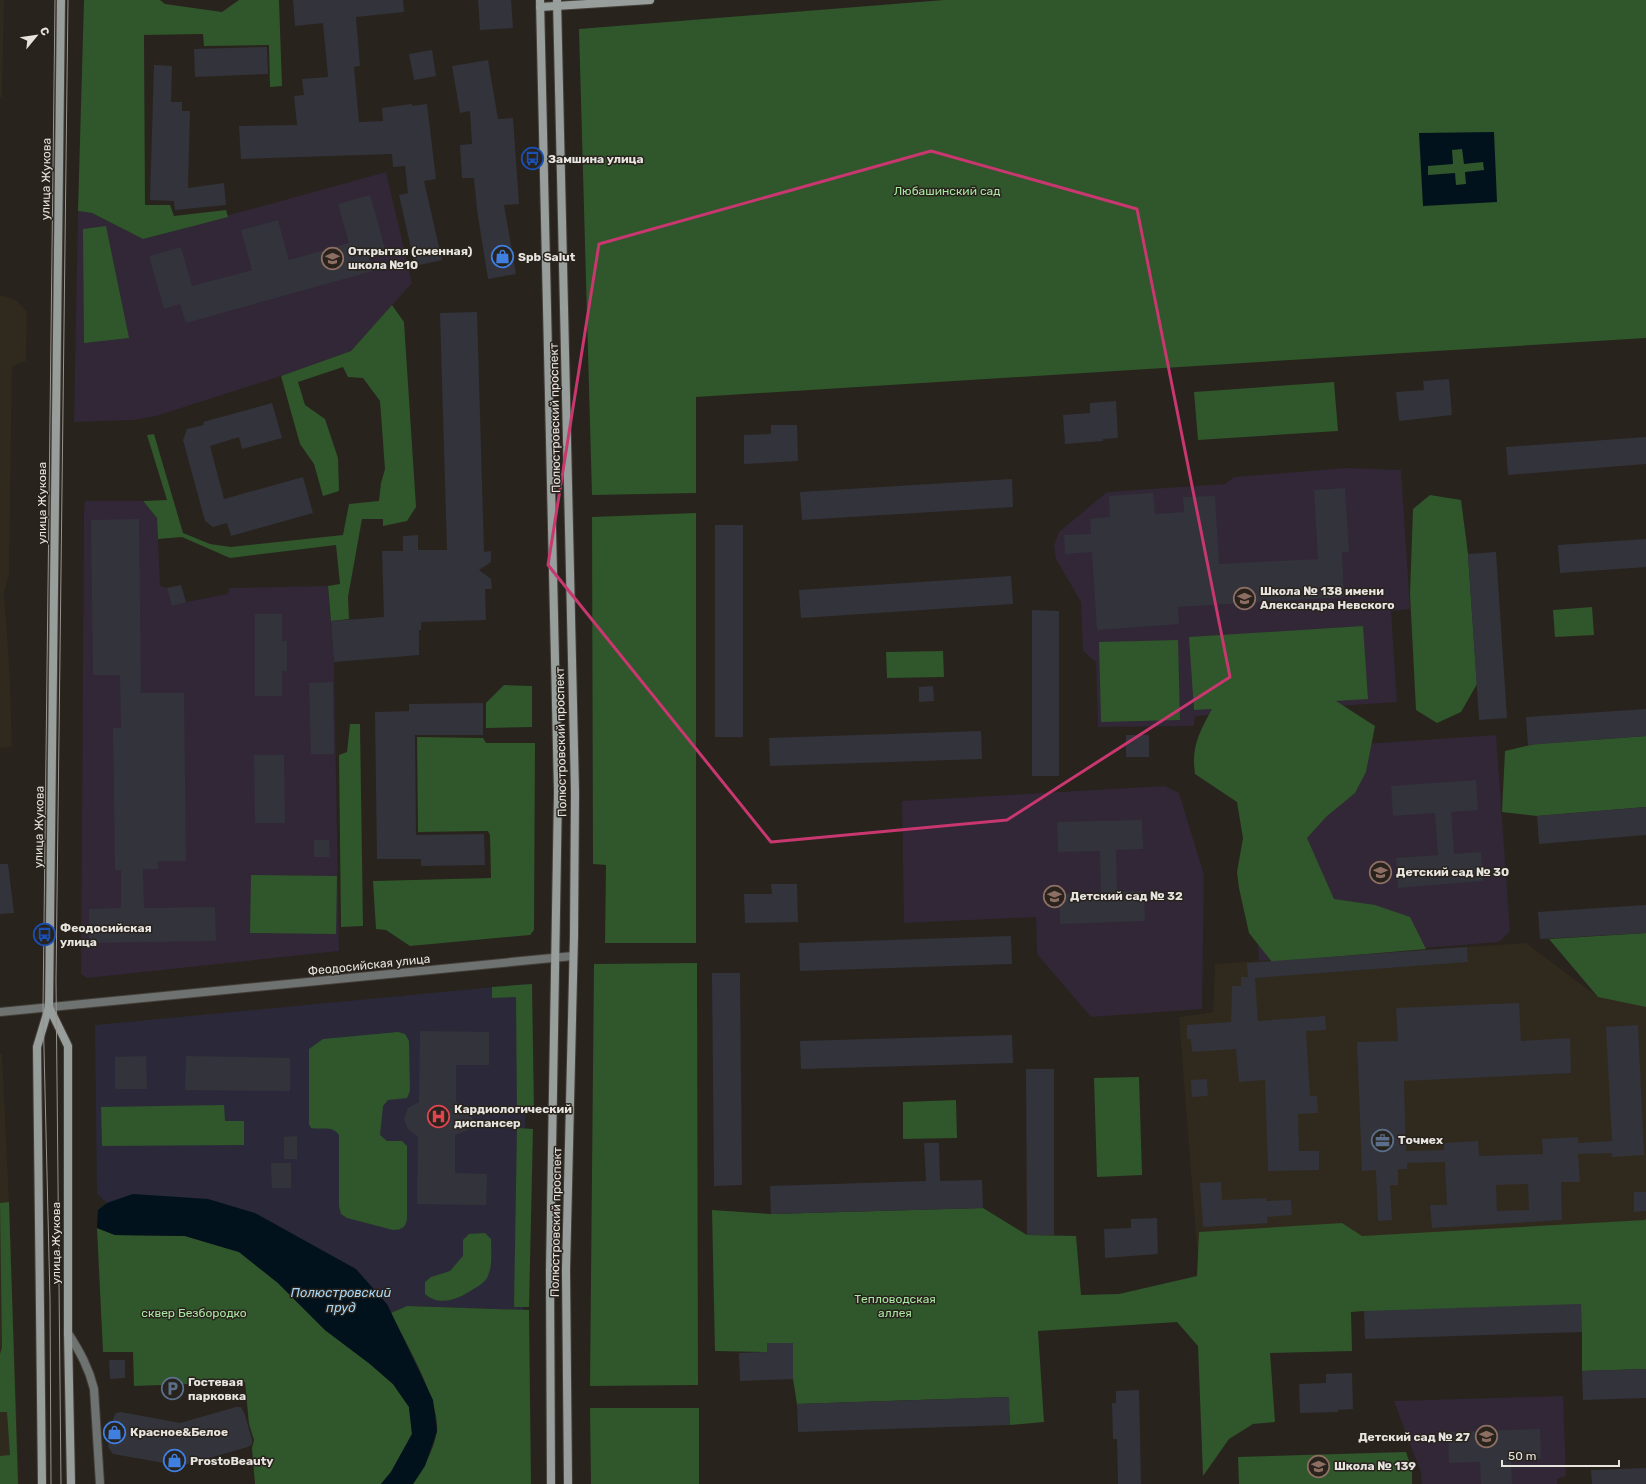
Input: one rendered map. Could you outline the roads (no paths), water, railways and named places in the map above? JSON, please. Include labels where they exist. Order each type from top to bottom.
[{"type":"main road","name":"улица Жукова","points":[[42,1484],[37,1047],[49,1007],[61,0]]},
{"type":"main road","points":[[540,3],[650,0]]},
{"type":"main road","name":"Полюстровский проспект","points":[[540,3],[558,778],[550,1271],[552,1484]]},
{"type":"main road","name":"Полюстровский проспект","points":[[557,3],[575,792],[566,1270],[568,1484]]},
{"type":"main road","name":"улица Жукова","points":[[49,1007],[68,1046],[68,1334],[71,1484]]},
{"type":"street","name":"Феодосийская улица","points":[[0,1012],[573,956]]},
{"type":"street","points":[[68,1334],[91,1374],[94,1389],[100,1484]]},
{"type":"water","points":[[1494,132],[1497,202],[1423,206],[1419,133]],"holes":[[[1462,149],[1464,164],[1483,162],[1484,170],[1465,172],[1466,184],[1456,185],[1455,173],[1428,175],[1428,166],[1453,164],[1452,150]]]},
{"type":"water","name":"Полюстровский пруд","points":[[133,1194],[208,1199],[255,1213],[356,1269],[387,1304],[433,1400],[437,1431],[425,1466],[413,1484],[381,1484],[391,1472],[412,1434],[409,1407],[393,1384],[370,1364],[325,1330],[278,1283],[239,1252],[185,1236],[115,1235],[97,1228],[98,1210],[107,1203]]},
{"type":"tram line","points":[[51,1484],[50,1299],[43,1007],[55,0]]},
{"type":"tram line","points":[[61,1484],[56,980],[68,0]]},
{"type":"place","name":"Замшина улица","points":[[532,159]]},
{"type":"place","name":"Spb Salut","points":[[502,257]]},
{"type":"place","name":"Открытая (сменная) школа №10","points":[[333,258]]},
{"type":"place","name":"Школа № 138 имени Александра Невского","points":[[1244,598]]},
{"type":"place","name":"Детский сад № 30","points":[[1380,872]]},
{"type":"place","name":"Детский сад № 32","points":[[1054,896]]},
{"type":"place","name":"Феодосийская улица","points":[[44,935]]},
{"type":"place","name":"Кардиологический диспансер","points":[[438,1116]]},
{"type":"place","name":"Точмех","points":[[1383,1140]]},
{"type":"place","name":"Гостевая парковка","points":[[172,1389]]},
{"type":"place","name":"Красное&Белое","points":[[114,1432]]},
{"type":"place","name":"Детский сад № 27","points":[[1486,1437]]},
{"type":"place","name":"ProstoBeauty","points":[[175,1461]]},
{"type":"place","name":"Школа № 139","points":[[1318,1466]]},
{"type":"park label","name":"Любашинский сад","points":[[947,191]]},
{"type":"park label","name":"Тепловодская аллея","points":[[895,1306]]},
{"type":"park label","name":"сквер Безбородко","points":[[194,1313]]}]
